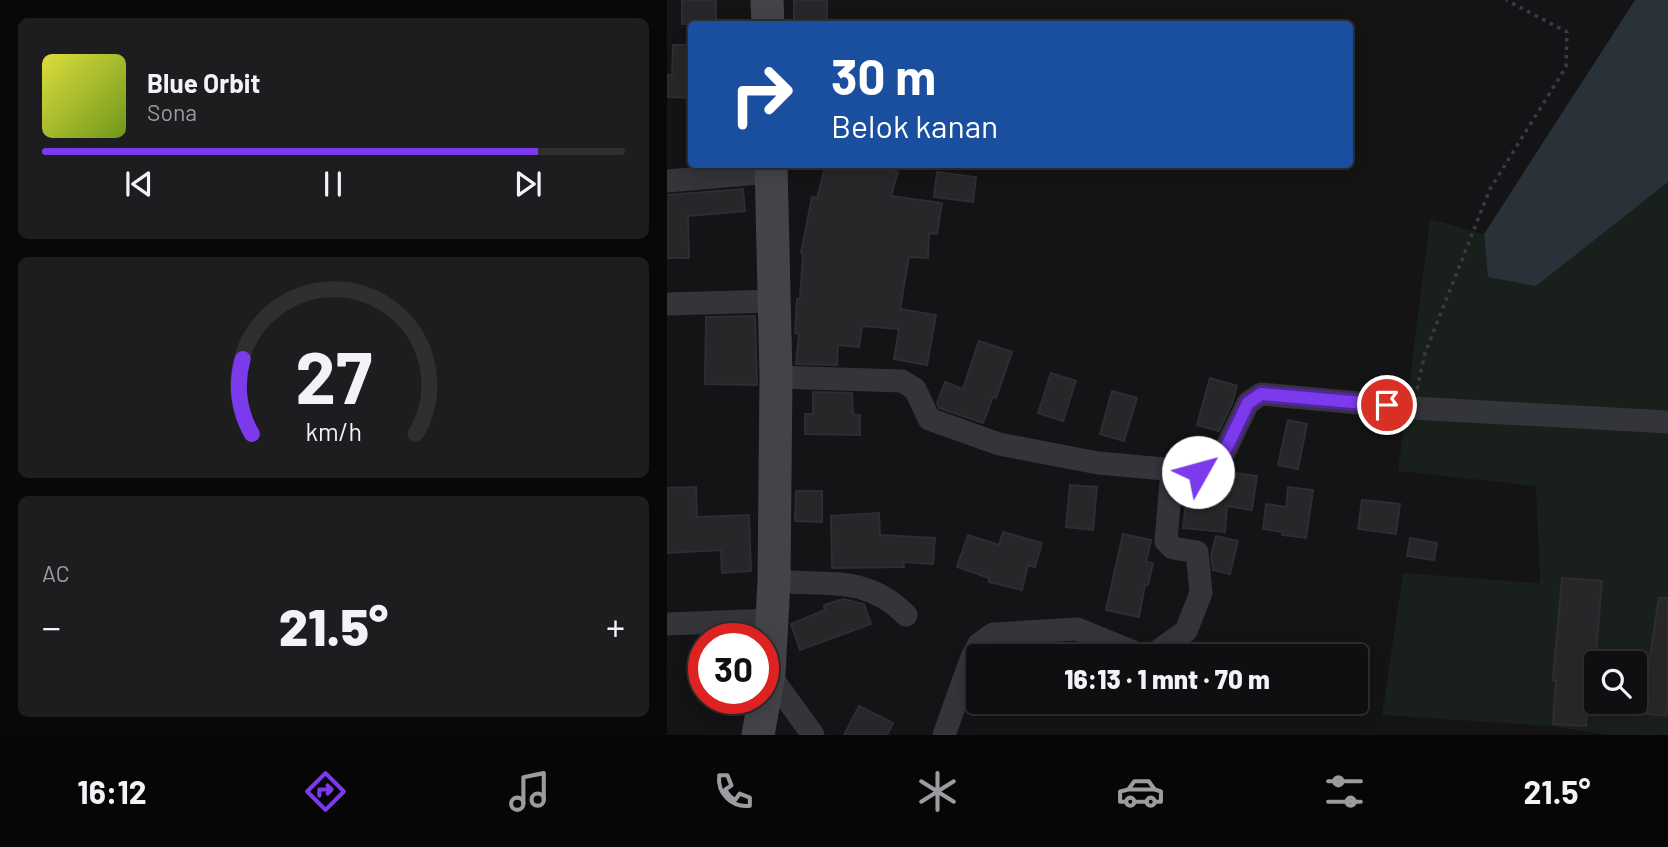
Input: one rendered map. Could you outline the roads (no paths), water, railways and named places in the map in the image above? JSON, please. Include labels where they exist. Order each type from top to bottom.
[{"type":"main road","points":[[767,0],[768,21]]},
{"type":"main road","points":[[771,168],[776,377],[772,623]]},
{"type":"main road","points":[[758,735],[762,714]]},
{"type":"street","points":[[667,181],[771,168]]},
{"type":"street","points":[[667,304],[775,301]]},
{"type":"street","points":[[776,377],[902,381],[915,389],[929,419],[999,444],[1098,464],[1198,472],[1218,465],[1248,403],[1261,394],[1413,408],[1668,422]]},
{"type":"street","points":[[1168,644],[1186,631],[1201,593],[1197,552],[1173,548],[1166,541],[1172,470]]},
{"type":"street","points":[[774,581],[808,584],[840,582],[864,587],[894,603],[906,615]]},
{"type":"street","points":[[667,624],[772,620]]},
{"type":"street","points":[[980,644],[993,634],[1077,629],[1113,644]]},
{"type":"street","points":[[944,735],[966,674]]},
{"type":"street","points":[[779,688],[813,735]]}]
